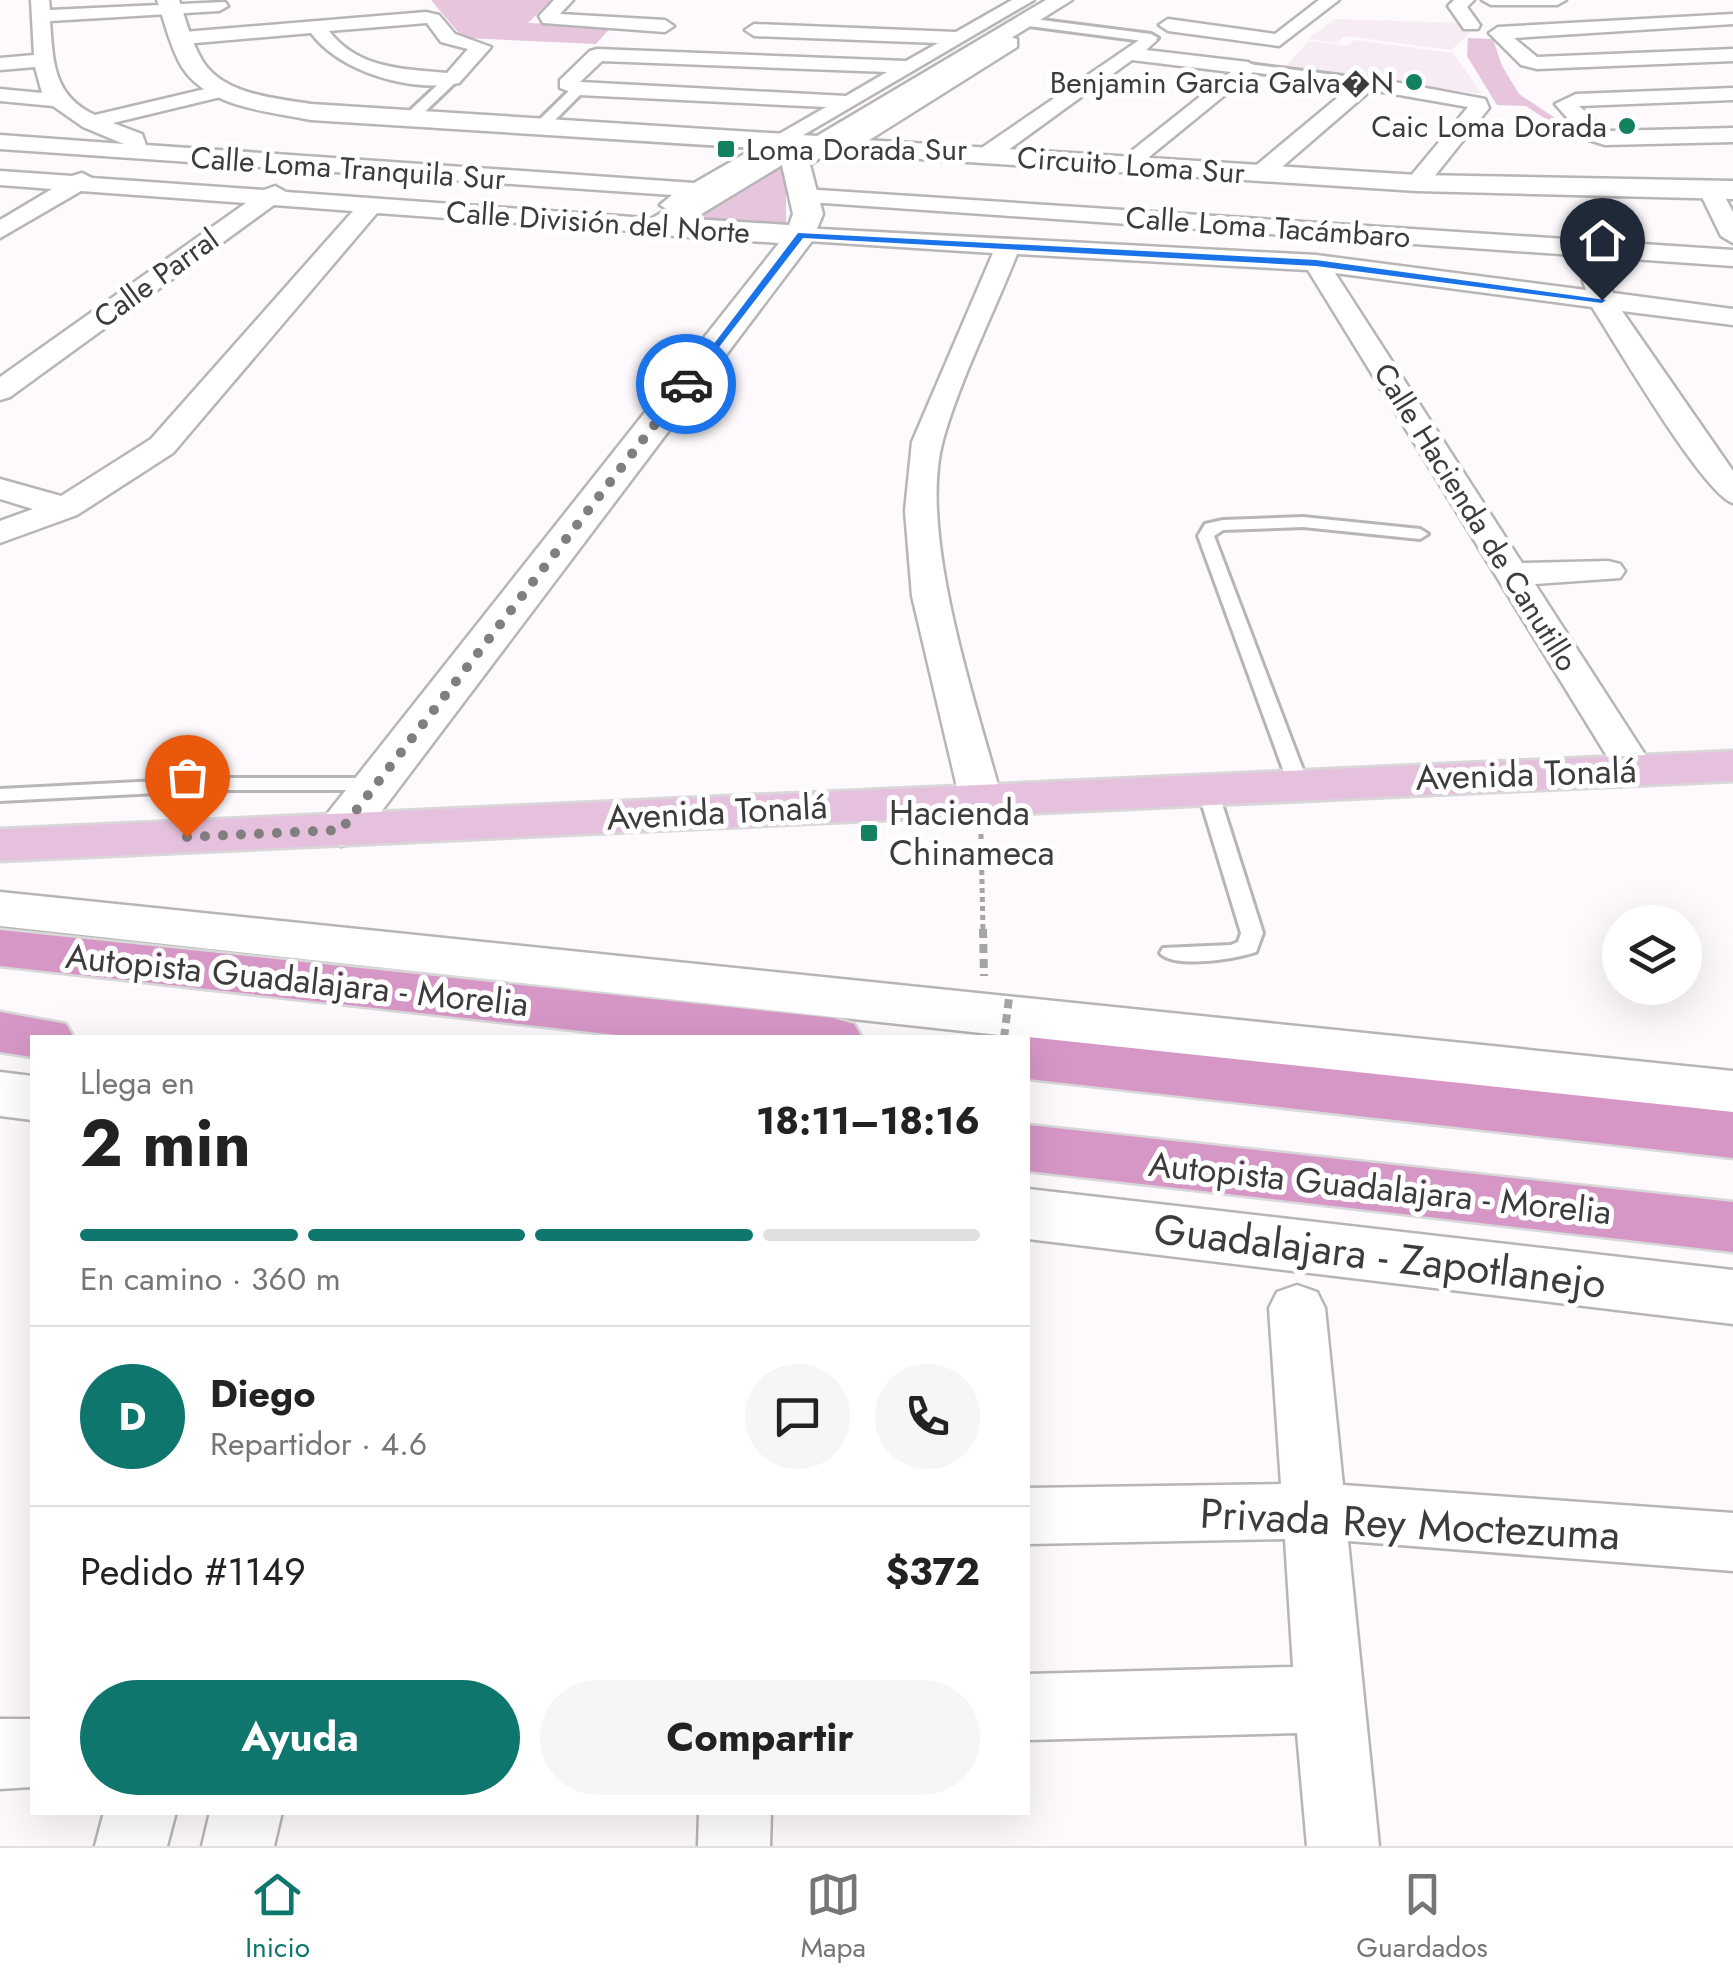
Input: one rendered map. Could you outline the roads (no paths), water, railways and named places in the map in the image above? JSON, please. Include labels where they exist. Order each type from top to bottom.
[{"type":"highway","name":"Autopista Guadalajara - Morelia","points":[[0,948],[805,1035]]},
{"type":"highway","points":[[1028,1029],[1733,1134]]},
{"type":"highway","points":[[0,1032],[30,1036]]},
{"type":"highway","name":"Autopista Guadalajara - Morelia","points":[[1030,1148],[1733,1227]]},
{"type":"main road","name":"Avenida Tonalá","points":[[0,844],[1733,766]]},
{"type":"street","points":[[564,0],[549,19],[686,27]]},
{"type":"street","points":[[1125,165],[1330,0]]},
{"type":"street","points":[[1466,0],[1457,6],[1471,25]]},
{"type":"street","points":[[1492,0],[1556,0]]},
{"type":"street","points":[[1666,1],[1733,18]]},
{"type":"street","points":[[54,100],[45,78],[38,19],[169,4],[236,4]]},
{"type":"street","points":[[169,4],[192,66],[222,90]]},
{"type":"street","points":[[971,8],[1032,11],[1156,34],[1280,40]]},
{"type":"street","points":[[985,156],[1192,8]]},
{"type":"street","points":[[649,225],[697,190],[799,144],[850,102],[960,38],[1032,11]]},
{"type":"street","points":[[649,225],[1032,11]]},
{"type":"street","points":[[1733,18],[1498,33],[1528,60],[1537,63],[1733,55]]},
{"type":"street","points":[[184,38],[433,19],[448,38],[481,47],[408,120]]},
{"type":"street","points":[[316,27],[336,55],[354,64],[452,79]]},
{"type":"street","points":[[725,28],[960,38]]},
{"type":"street","points":[[1128,54],[1367,84],[1478,103],[1479,108],[1418,184]]},
{"type":"street","points":[[850,102],[574,88],[567,84],[597,55],[909,68]]},
{"type":"street","points":[[0,64],[44,60]]},
{"type":"street","points":[[1261,174],[1367,84]]},
{"type":"street","points":[[539,128],[574,88]]},
{"type":"street","points":[[91,122],[222,90]]},
{"type":"street","name":"Circuito Loma Sur","points":[[222,90],[311,112],[408,120],[1418,184],[1722,191]]},
{"type":"street","points":[[1733,94],[1566,104],[1594,134],[1605,138],[1733,135]]},
{"type":"street","points":[[0,95],[54,100],[91,122],[134,139],[136,145],[128,154],[0,231]]},
{"type":"street","name":"Calle Loma Tranquila Sur","points":[[0,142],[128,154],[697,190]]},
{"type":"street","points":[[341,830],[802,216],[796,166],[803,156],[799,144]]},
{"type":"street","name":"Calle Parral","points":[[0,390],[312,165]]},
{"type":"street","name":"Calle División del Norte","points":[[0,178],[649,225],[802,216],[1008,246],[1316,263],[1733,316]]},
{"type":"street","points":[[1722,191],[1733,236]]},
{"type":"street","points":[[0,534],[64,508],[162,446],[370,207]]},
{"type":"street","name":"Calle Loma Tacámbaro","points":[[802,216],[1587,248],[1733,258]]},
{"type":"street","points":[[980,800],[930,596],[920,510],[928,442],[1008,246]]},
{"type":"street","points":[[1587,248],[1602,300],[1694,441],[1733,493]]},
{"type":"street","name":"Calle Hacienda de Canutillo","points":[[1316,263],[1636,770]]},
{"type":"street","points":[[1694,441],[1733,441]]},
{"type":"street","points":[[0,489],[64,508]]},
{"type":"street","points":[[1511,574],[1608,570]]},
{"type":"street","points":[[0,909],[1733,1093]]},
{"type":"street","points":[[0,1094],[30,1098]]},
{"type":"street","name":"Guadalajara - Zapotlanejo","points":[[1030,1214],[1733,1297]]},
{"type":"street","points":[[1297,1308],[1317,1511],[1326,1699],[1343,1846]]},
{"type":"street","name":"Privada Rey Moctezuma","points":[[1030,1516],[1317,1511],[1733,1542]]},
{"type":"street","points":[[1030,1707],[1326,1699]]},
{"type":"street","points":[[0,1754],[30,1753]]},
{"type":"street","points":[[131,1846],[139,1815]]},
{"type":"street","points":[[238,1846],[245,1815]]},
{"type":"street","points":[[734,1846],[735,1815]]},
{"type":"lane","points":[[1298,784],[1206,536],[1211,528],[1222,525],[1304,522],[1420,534]]},
{"type":"lane","points":[[0,795],[217,784],[375,784]]},
{"type":"lane","points":[[1171,953],[1232,952],[1248,946],[1252,933],[1207,788]]},
{"type":"place","name":"Benjamin Garcia Galva�N","points":[[1414,82]]},
{"type":"place","name":"Caic Loma Dorada","points":[[1627,126]]},
{"type":"place","name":"Loma Dorada Sur","points":[[726,149]]},
{"type":"place","name":"Hacienda Chinameca","points":[[869,833]]}]
